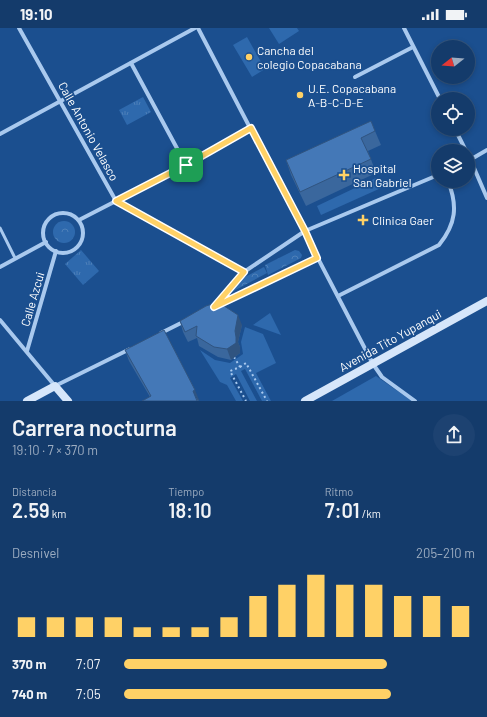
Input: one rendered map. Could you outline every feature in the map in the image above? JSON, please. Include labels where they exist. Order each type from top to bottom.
[{"type":"main road","name":"Avenida Tito Yupanqui","points":[[305,401],[487,301]]},
{"type":"main road","points":[[28,401],[55,386],[68,401]]},
{"type":"street","name":"Calle Antonio Velasco","points":[[20,28],[116,201]]},
{"type":"street","points":[[0,134],[195,28]]},
{"type":"street","points":[[198,28],[373,364],[382,377],[415,401]]},
{"type":"street","points":[[404,28],[436,92]]},
{"type":"street","points":[[356,77],[413,47]]},
{"type":"street","points":[[131,63],[186,165]]},
{"type":"street","points":[[79,220],[186,165],[251,128]]},
{"type":"street","points":[[475,157],[487,150]]},
{"type":"street","points":[[475,173],[487,198]]},
{"type":"street","points":[[317,258],[214,307],[244,272],[305,231],[431,178]]},
{"type":"street","points":[[338,296],[439,245],[450,232],[455,213],[451,188]]},
{"type":"street","points":[[116,201],[244,272]]},
{"type":"street","points":[[58,213],[70,214],[79,220],[83,233],[79,245],[68,252],[56,251],[46,242],[44,230],[48,220],[52,216],[58,213]]},
{"type":"street","points":[[0,267],[46,242]]},
{"type":"street","name":"Calle Azcui","points":[[27,351],[56,251]]},
{"type":"street","points":[[159,334],[193,317]]},
{"type":"street","points":[[0,320],[55,386],[138,345]]},
{"type":"lane","points":[[0,228],[15,258]]},
{"type":"path","points":[[234,357],[240,367]]},
{"type":"path","points":[[246,401],[230,371],[246,363],[267,401]]},
{"type":"green space","points":[[269,28],[297,28],[299,31],[279,44]]},
{"type":"green space","name":"Cancha del colegio Copacabana","points":[[247,37],[265,69],[252,77],[233,45]]},
{"type":"green space","points":[[143,97],[151,112],[127,125],[119,110]]},
{"type":"green space","points":[[376,178],[381,188],[321,215],[317,206]]},
{"type":"green space","points":[[64,221],[72,224],[75,232],[72,240],[64,243],[56,240],[53,232],[56,224]]},
{"type":"green space","points":[[81,250],[99,271],[83,285],[65,264]]},
{"type":"green space","points":[[295,250],[299,251],[302,255],[301,258],[268,275],[265,265]]},
{"type":"green space","points":[[264,267],[267,273],[228,294],[243,278]]},
{"type":"green space","points":[[270,313],[281,335],[253,325]]},
{"type":"green space","points":[[245,327],[263,334],[276,363],[256,373],[271,401],[262,401],[245,369],[241,371],[257,401],[250,401],[236,374],[230,378],[243,401],[236,401],[227,385],[220,382],[200,350],[215,360],[230,363],[243,354],[241,342]]},
{"type":"green space","points":[[376,376],[412,401],[332,401]]},
{"type":"building","points":[[371,121],[375,131],[361,138],[371,159],[300,192],[286,160]]},
{"type":"building","points":[[218,302],[238,315],[235,331],[236,343],[227,349],[214,347],[196,336],[197,326],[185,332],[180,321],[206,306]]},
{"type":"building","points":[[164,330],[195,390],[193,391],[197,401],[142,401],[151,396],[125,350]]},
{"type":"place","name":"Cancha del colegio Copacabana","points":[[249,57]]},
{"type":"place","name":"U.E. Copacabana A-B-C-D-E","points":[[300,95]]},
{"type":"place","name":"Hospital San Gabriel","points":[[344,175]]},
{"type":"place","name":"Clinica Gaer","points":[[363,220]]},
{"type":"route","points":[[251,128],[305,231],[317,258],[214,307],[244,272],[116,201],[186,165],[251,128]]}]
